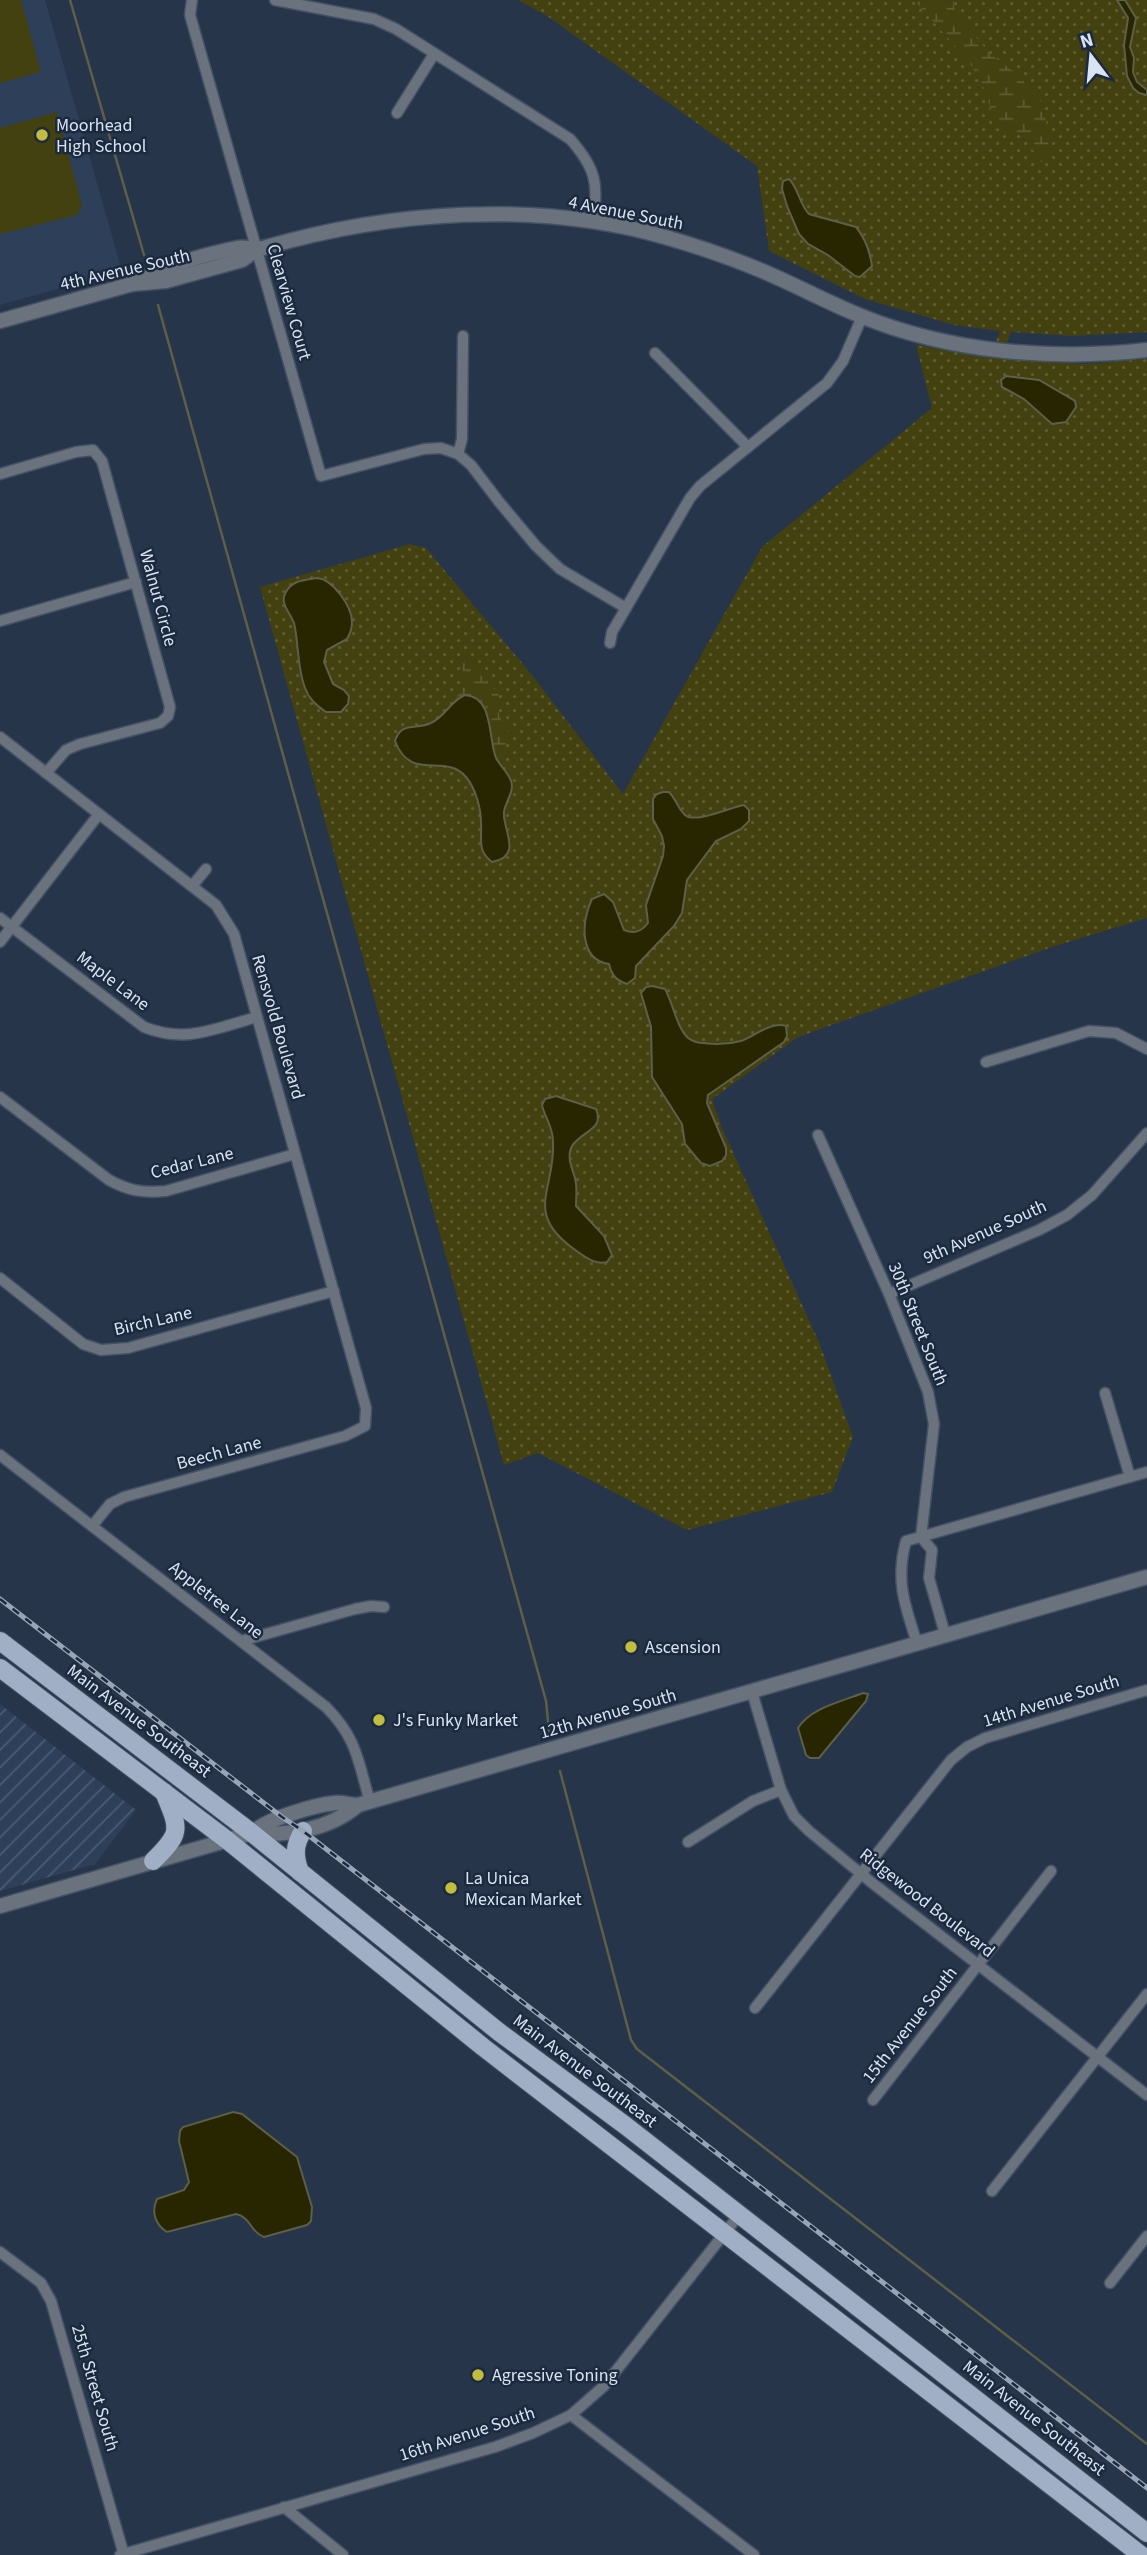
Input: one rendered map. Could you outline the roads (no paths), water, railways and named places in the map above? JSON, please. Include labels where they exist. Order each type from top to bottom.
[{"type":"main road","name":"Main Avenue Southeast","points":[[0,1641],[252,1833],[499,2032],[626,2126],[1147,2533]]},
{"type":"main road","points":[[0,1668],[227,1840],[483,2047],[1141,2555]]},
{"type":"main road","points":[[153,1861],[171,1844],[176,1835],[175,1819],[164,1792]]},
{"type":"main road","points":[[300,1872],[295,1858],[295,1847],[303,1831]]},
{"type":"street","name":"Clearview Court","points":[[192,0],[190,15],[321,476],[424,449],[441,448],[458,454]]},
{"type":"street","points":[[275,0],[373,19],[396,29],[570,139],[586,157],[595,176],[592,222]]},
{"type":"street","points":[[397,113],[434,54]]},
{"type":"street","name":"4 Avenue South","points":[[132,284],[161,269],[240,247],[256,250],[312,234],[383,220],[519,215],[592,222],[664,237],[758,269],[862,317],[934,339],[999,350],[1059,354],[1147,350]]},
{"type":"street","name":"4th Avenue South","points":[[0,321],[132,284]]},
{"type":"street","points":[[610,643],[612,632],[690,498],[827,383],[843,361],[862,317]]},
{"type":"street","points":[[463,336],[461,439],[458,454],[471,465],[536,546],[560,569],[626,608]]},
{"type":"street","points":[[655,353],[748,447]]},
{"type":"street","name":"Walnut Circle","points":[[0,474],[76,452],[93,450],[102,461],[170,707],[168,716],[160,723],[66,750],[46,773]]},
{"type":"street","points":[[0,621],[136,582]]},
{"type":"street","name":"Rensvold Boulevard","points":[[0,737],[216,905],[234,934],[366,1408],[365,1426]]},
{"type":"street","points":[[0,942],[99,814]]},
{"type":"street","points":[[192,886],[206,869]]},
{"type":"street","name":"Maple Lane","points":[[0,918],[144,1027],[160,1034],[195,1034],[257,1017]]},
{"type":"street","points":[[986,1062],[1089,1031],[1116,1033],[1147,1049]]},
{"type":"street","name":"Cedar Lane","points":[[0,1097],[108,1180],[127,1190],[166,1191],[295,1154]]},
{"type":"street","name":"9th Avenue South","points":[[889,1294],[1040,1230],[1067,1215],[1092,1195],[1147,1133]]},
{"type":"street","name":"30th Street South","points":[[818,1135],[889,1294],[928,1392],[934,1424],[921,1537],[932,1550],[929,1578],[945,1634]]},
{"type":"street","name":"Birch Lane","points":[[0,1278],[83,1345],[102,1350],[128,1348],[334,1291]]},
{"type":"street","points":[[1105,1393],[1130,1477]]},
{"type":"street","name":"Beech Lane","points":[[92,1526],[110,1504],[124,1497],[345,1436],[365,1426]]},
{"type":"street","name":"Appletree Lane","points":[[0,1455],[326,1707],[352,1739],[364,1804]]},
{"type":"street","points":[[917,1643],[900,1584],[901,1558],[906,1541],[1147,1472]]},
{"type":"street","name":"12th Avenue South","points":[[0,1906],[252,1833],[262,1824],[336,1803],[364,1804],[1147,1577]]},
{"type":"street","points":[[241,1641],[355,1609],[384,1607]]},
{"type":"street","name":"14th Avenue South","points":[[755,2008],[951,1759],[985,1738],[1147,1690]]},
{"type":"street","name":"Ridgewood Boulevard","points":[[752,1692],[781,1790],[794,1816],[808,1831],[1147,2095]]},
{"type":"street","points":[[688,1842],[753,1801],[781,1790]]},
{"type":"street","points":[[252,1833],[278,1835],[303,1831],[346,1815],[364,1804]]},
{"type":"street","name":"15th Avenue South","points":[[873,2100],[1051,1871]]},
{"type":"street","points":[[992,2192],[1147,1994]]},
{"type":"street","name":"16th Avenue South","points":[[123,2555],[495,2447],[571,2415],[604,2386],[739,2215]]},
{"type":"street","points":[[1110,2283],[1147,2236]]},
{"type":"street","name":"25th Street South","points":[[0,2252],[41,2283],[51,2301],[123,2555]]},
{"type":"street","points":[[571,2415],[754,2555]]},
{"type":"street","points":[[284,2507],[343,2555]]},
{"type":"waterway","points":[[70,0],[144,255]]},
{"type":"waterway","points":[[158,305],[546,1701],[549,1731]]},
{"type":"waterway","points":[[560,1771],[631,2040],[637,2049],[1147,2444]]},
{"type":"railway","points":[[0,1599],[303,1831],[1147,2488]]},
{"type":"place","name":"Moorhead High School","points":[[42,135]]},
{"type":"place","name":"Ascension","points":[[631,1647]]},
{"type":"place","name":"J's Funky Market","points":[[379,1720]]},
{"type":"place","name":"La Unica Mexican Market","points":[[451,1888]]},
{"type":"place","name":"Agressive Toning","points":[[478,2375]]}]
